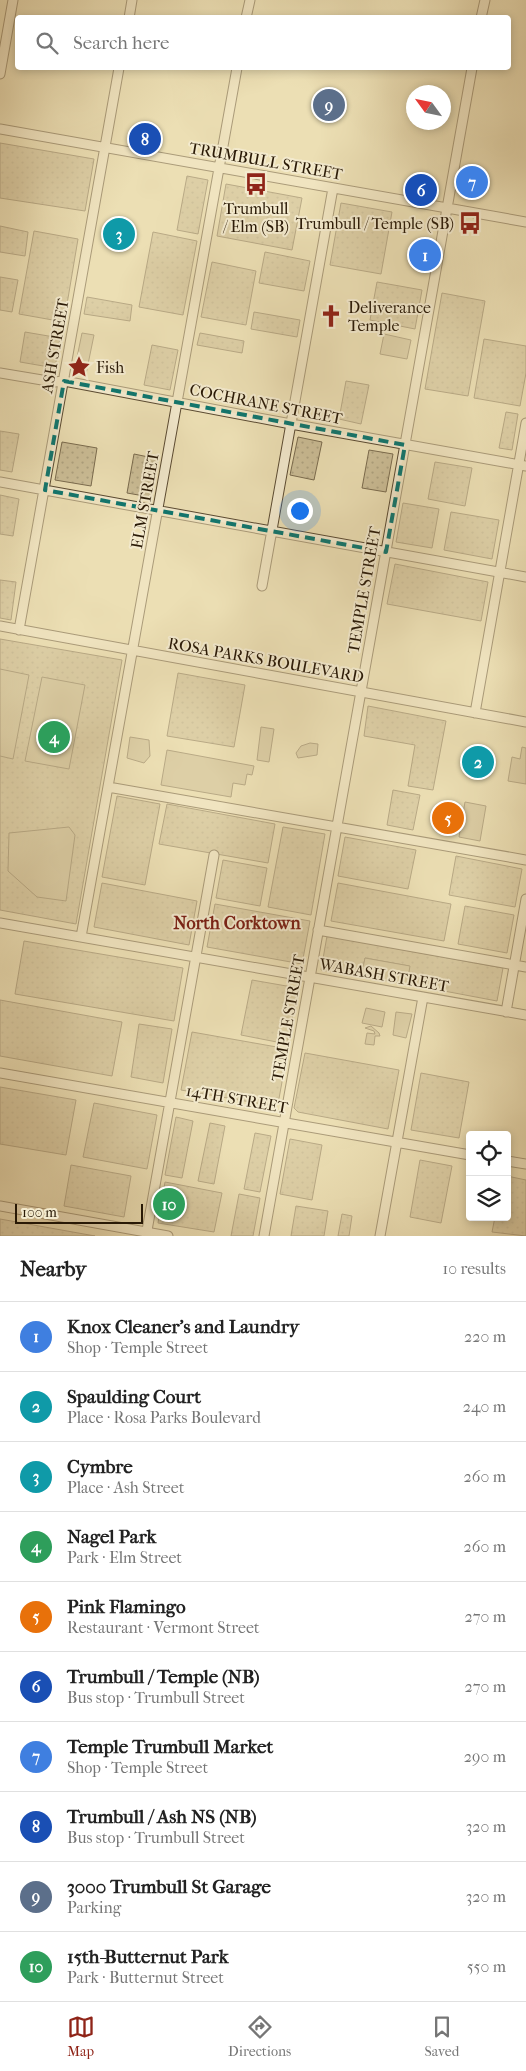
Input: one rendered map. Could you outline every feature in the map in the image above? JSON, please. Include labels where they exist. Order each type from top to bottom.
[{"type":"street","points":[[0,74],[13,0]]},
{"type":"street","points":[[130,15],[132,0]]},
{"type":"street","points":[[247,15],[250,0]]},
{"type":"street","points":[[482,15],[485,0]]},
{"type":"street","name":"ASH STREET","points":[[19,630],[119,70]]},
{"type":"street","name":"ELM STREET","points":[[81,937],[237,70]]},
{"type":"street","name":"TEMPLE STREET","points":[[264,1236],[472,70]]},
{"type":"street","name":"TRUMBULL STREET","points":[[0,130],[526,222]]},
{"type":"street","points":[[262,586],[333,188]]},
{"type":"street","name":"COCHRANE STREET","points":[[0,373],[54,382],[64,381],[522,465]]},
{"type":"street","points":[[474,713],[522,465],[526,424]]},
{"type":"street","points":[[0,482],[526,577]]},
{"type":"street","name":"ROSA PARKS BOULEVARD","points":[[0,626],[526,722]]},
{"type":"street","points":[[108,787],[526,860]]},
{"type":"street","points":[[147,1234],[214,855]]},
{"type":"street","points":[[506,1012],[526,899]]},
{"type":"street","name":"WABASH STREET","points":[[0,923],[526,1016]]},
{"type":"street","points":[[318,930],[526,967]]},
{"type":"street","points":[[380,1236],[423,997]]},
{"type":"street","name":"14TH STREET","points":[[0,1073],[466,1154]]},
{"type":"street","points":[[511,1162],[526,1164]]},
{"type":"street","points":[[0,1206],[147,1234],[168,1236]]},
{"type":"highlighted area","points":[[64,381],[405,445],[386,552],[45,490]]},
{"type":"shaded area","points":[[0,143],[94,159],[85,211],[0,198]]},
{"type":"shaded area","points":[[187,176],[208,180],[198,234],[177,230]]},
{"type":"shaded area","points":[[226,184],[302,198],[292,250],[217,236]]},
{"type":"shaded area","points":[[341,203],[392,212],[381,274],[330,265]]},
{"type":"shaded area","points":[[0,226],[28,232],[25,256],[0,252]]},
{"type":"shaded area","points":[[34,231],[78,239],[64,322],[19,314]]},
{"type":"shaded area","points":[[153,232],[197,241],[183,315],[139,307]]},
{"type":"shaded area","points":[[265,252],[310,261],[304,291],[259,283]]},
{"type":"shaded area","points":[[212,262],[256,271],[246,325],[201,317]]},
{"type":"shaded area","points":[[0,277],[18,280],[12,312],[0,310]]},
{"type":"shaded area","points":[[377,282],[422,290],[415,329],[370,320]]},
{"type":"shaded area","points":[[442,293],[485,301],[468,396],[425,389]]},
{"type":"shaded area","points":[[87,297],[132,305],[130,321],[84,314]]},
{"type":"shaded area","points":[[254,312],[300,320],[297,337],[251,329]]},
{"type":"shaded area","points":[[25,332],[60,338],[55,368],[20,362]]},
{"type":"shaded area","points":[[82,333],[94,335],[86,374],[74,372]]},
{"type":"shaded area","points":[[200,333],[244,341],[242,353],[197,345]]},
{"type":"shaded area","points":[[384,334],[411,340],[407,359],[380,354]]},
{"type":"shaded area","points":[[484,339],[526,346],[526,373],[520,406],[474,398]]},
{"type":"shaded area","points":[[152,345],[178,350],[170,390],[144,385]]},
{"type":"shaded area","points":[[346,381],[369,385],[361,424],[339,419]]},
{"type":"shaded area","points":[[506,412],[518,414],[512,450],[499,448]]},
{"type":"shaded area","points":[[0,431],[19,434],[12,472],[0,470]]},
{"type":"shaded area","points":[[298,437],[322,442],[314,480],[290,475]]},
{"type":"shaded area","points":[[62,442],[97,448],[91,486],[55,480]]},
{"type":"shaded area","points":[[369,450],[393,454],[386,492],[362,488]]},
{"type":"shaded area","points":[[134,454],[158,459],[150,497],[127,493]]},
{"type":"shaded area","points":[[435,462],[472,468],[465,506],[428,499]]},
{"type":"shaded area","points":[[0,495],[19,499],[13,536],[0,534]]},
{"type":"shaded area","points":[[403,503],[439,509],[432,548],[396,542]]},
{"type":"shaded area","points":[[451,512],[499,520],[492,559],[444,550]]},
{"type":"shaded area","points":[[395,564],[488,582],[481,621],[387,604]]},
{"type":"shaded area","points":[[0,580],[16,582],[11,620],[0,618]]},
{"type":"shaded area","points":[[0,639],[122,660],[76,924],[0,910]]},
{"type":"shaded area","points":[[0,669],[29,675],[13,759],[0,756]]},
{"type":"shaded area","points":[[178,673],[245,685],[234,747],[167,736]]},
{"type":"shaded area","points":[[42,677],[85,685],[69,769],[25,761]]},
{"type":"shaded area","points":[[368,706],[446,721],[433,790],[408,786],[415,745],[364,736]]},
{"type":"shaded area","points":[[261,727],[274,729],[269,762],[257,760]]},
{"type":"shaded area","points":[[130,737],[149,740],[150,756],[144,763],[127,758]]},
{"type":"shaded area","points":[[310,743],[318,744],[317,755],[298,758],[296,753],[301,746]]},
{"type":"shaded area","points":[[522,747],[526,748],[526,784],[508,781],[512,757],[520,759]]},
{"type":"shaded area","points":[[167,750],[254,766],[252,775],[247,774],[245,785],[233,783],[231,797],[161,785]]},
{"type":"shaded area","points":[[393,790],[420,795],[413,830],[387,825]]},
{"type":"shaded area","points":[[117,796],[160,804],[145,885],[102,877]]},
{"type":"shaded area","points":[[465,802],[486,806],[480,841],[459,837]]},
{"type":"shaded area","points":[[167,804],[275,824],[268,863],[159,844]]},
{"type":"shaded area","points":[[69,827],[75,835],[66,901],[37,897],[8,871],[9,833]]},
{"type":"shaded area","points":[[283,827],[325,834],[311,915],[268,907]]},
{"type":"shaded area","points":[[345,837],[416,850],[408,889],[338,876]]},
{"type":"shaded area","points":[[456,856],[522,869],[515,907],[449,895]]},
{"type":"shaded area","points":[[223,860],[267,868],[260,906],[216,898]]},
{"type":"shaded area","points":[[102,883],[197,901],[189,945],[94,927]]},
{"type":"shaded area","points":[[338,883],[451,904],[444,941],[331,921]]},
{"type":"shaded area","points":[[215,904],[310,921],[302,964],[207,947]]},
{"type":"shaded area","points":[[465,906],[514,915],[507,953],[458,944]]},
{"type":"shaded area","points":[[327,936],[503,968],[497,1001],[407,984],[409,966],[365,958],[361,977],[321,970]]},
{"type":"shaded area","points":[[24,941],[183,968],[174,1021],[15,994]]},
{"type":"shaded area","points":[[365,958],[410,966],[407,984],[361,977]]},
{"type":"shaded area","points":[[252,980],[298,988],[287,1044],[241,1035]]},
{"type":"shaded area","points":[[0,1000],[122,1022],[112,1076],[0,1056]]},
{"type":"shaded area","points":[[366,1008],[385,1012],[382,1027],[362,1023]]},
{"type":"shaded area","points":[[396,1012],[412,1014],[406,1038],[393,1035]]},
{"type":"shaded area","points":[[139,1024],[172,1029],[163,1083],[131,1077]]},
{"type":"shaded area","points":[[371,1026],[380,1036],[375,1036],[374,1045],[365,1044],[367,1033],[375,1034],[374,1031],[365,1028]]},
{"type":"shaded area","points":[[192,1032],[288,1049],[278,1104],[274,1106],[181,1090]]},
{"type":"shaded area","points":[[305,1053],[399,1070],[388,1129],[298,1112],[294,1108]]},
{"type":"shaded area","points":[[421,1073],[469,1082],[459,1138],[411,1130]]},
{"type":"shaded area","points":[[0,1087],[76,1100],[66,1155],[0,1144]]},
{"type":"shaded area","points":[[94,1103],[157,1115],[147,1169],[83,1157]]},
{"type":"shaded area","points":[[176,1117],[193,1121],[182,1178],[165,1175]]},
{"type":"shaded area","points":[[210,1123],[225,1126],[214,1184],[198,1181]]},
{"type":"shaded area","points":[[255,1133],[271,1136],[260,1192],[244,1189]]},
{"type":"shaded area","points":[[290,1139],[322,1145],[312,1200],[280,1194]]},
{"type":"shaded area","points":[[420,1160],[452,1166],[441,1223],[410,1217]]},
{"type":"shaded area","points":[[71,1165],[131,1176],[124,1217],[64,1206]]},
{"type":"shaded area","points":[[511,1177],[526,1180],[526,1236],[492,1232],[494,1221],[511,1221]]},
{"type":"shaded area","points":[[165,1182],[222,1193],[214,1232],[158,1223]]},
{"type":"shaded area","points":[[239,1194],[260,1198],[253,1236],[231,1236]]},
{"type":"shaded area","points":[[296,1206],[328,1211],[324,1236],[291,1236]]},
{"type":"shaded area","points":[[342,1214],[352,1216],[349,1236],[338,1236]]},
{"type":"shaded area","points":[[0,1219],[95,1236],[0,1236]]},
{"type":"place","name":"3000 Trumbull St Garage","points":[[329,105]]},
{"type":"place","name":"Trumbull / Ash NS (NB)","points":[[145,139]]},
{"type":"place","name":"Temple Trumbull Market","points":[[472,182]]},
{"type":"place","name":"Trumbull / Elm (SB)","points":[[256,184]]},
{"type":"place","name":"Trumbull / Temple (NB)","points":[[421,190]]},
{"type":"place","name":"Trumbull / Temple (SB)","points":[[470,223]]},
{"type":"place","name":"Cymbre","points":[[119,234]]},
{"type":"place","name":"Knox Cleaner's and Laundry","points":[[425,255]]},
{"type":"place","name":"Deliverance Temple","points":[[331,316]]},
{"type":"place","name":"Fish","points":[[79,367]]},
{"type":"place","name":"Nagel Park","points":[[54,737]]},
{"type":"place","name":"Spaulding Court","points":[[478,762]]},
{"type":"place","name":"Pink Flamingo","points":[[448,818]]},
{"type":"place","name":"15th-Butternut Park","points":[[169,1204]]},
{"type":"district","name":"North Corktown","points":[[237,923]]}]
